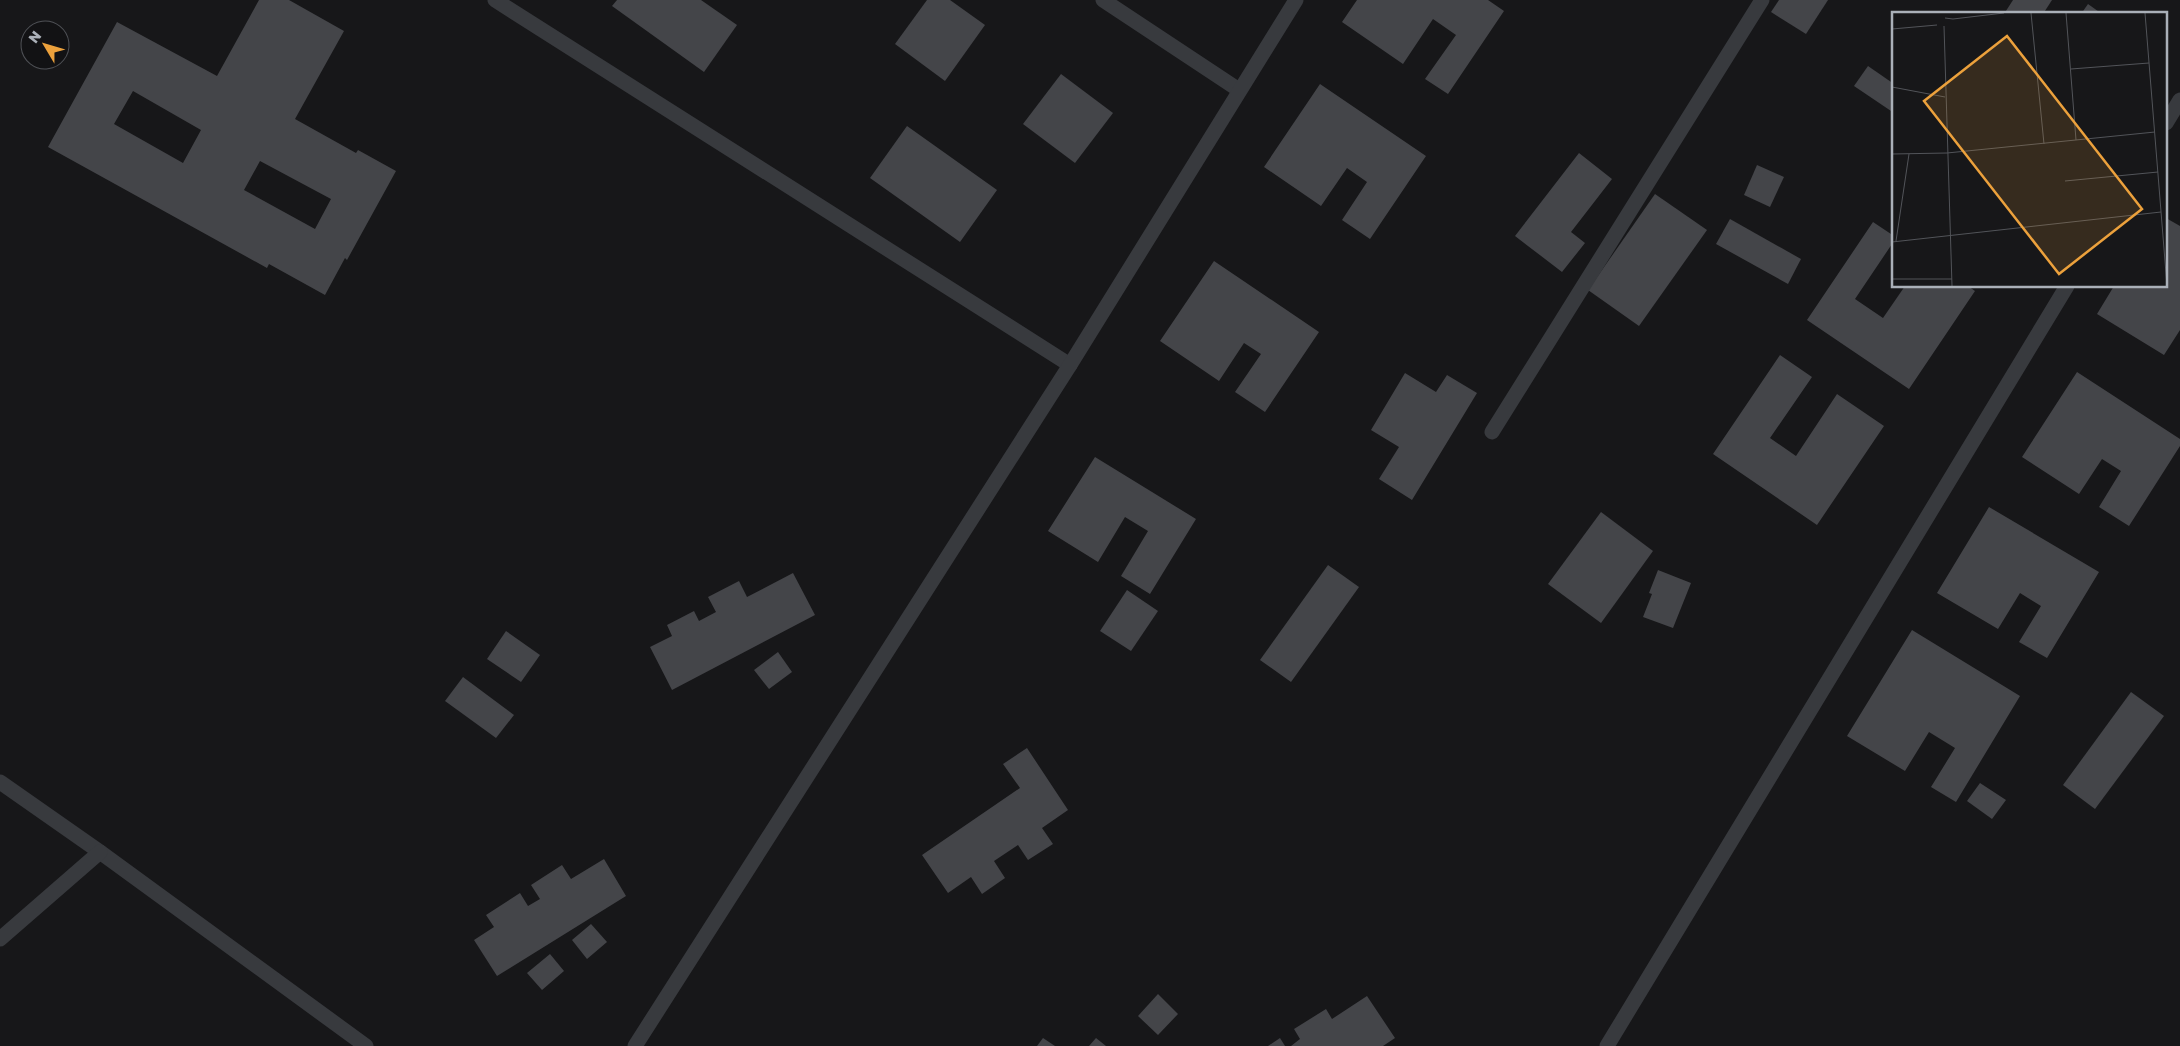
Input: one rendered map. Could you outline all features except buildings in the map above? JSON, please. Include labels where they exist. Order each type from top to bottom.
[{"type":"lane","points":[[495,0],[1070,365]]},
{"type":"lane","points":[[1103,0],[1239,90]]},
{"type":"lane","points":[[635,1046],[1070,365],[1296,0]]},
{"type":"lane","points":[[1492,432],[1762,0]]},
{"type":"lane","points":[[2168,120],[2180,100]]},
{"type":"lane","points":[[1607,1046],[2066,288]]},
{"type":"lane","points":[[0,782],[100,852],[366,1046]]},
{"type":"lane","points":[[0,939],[100,852]]}]
